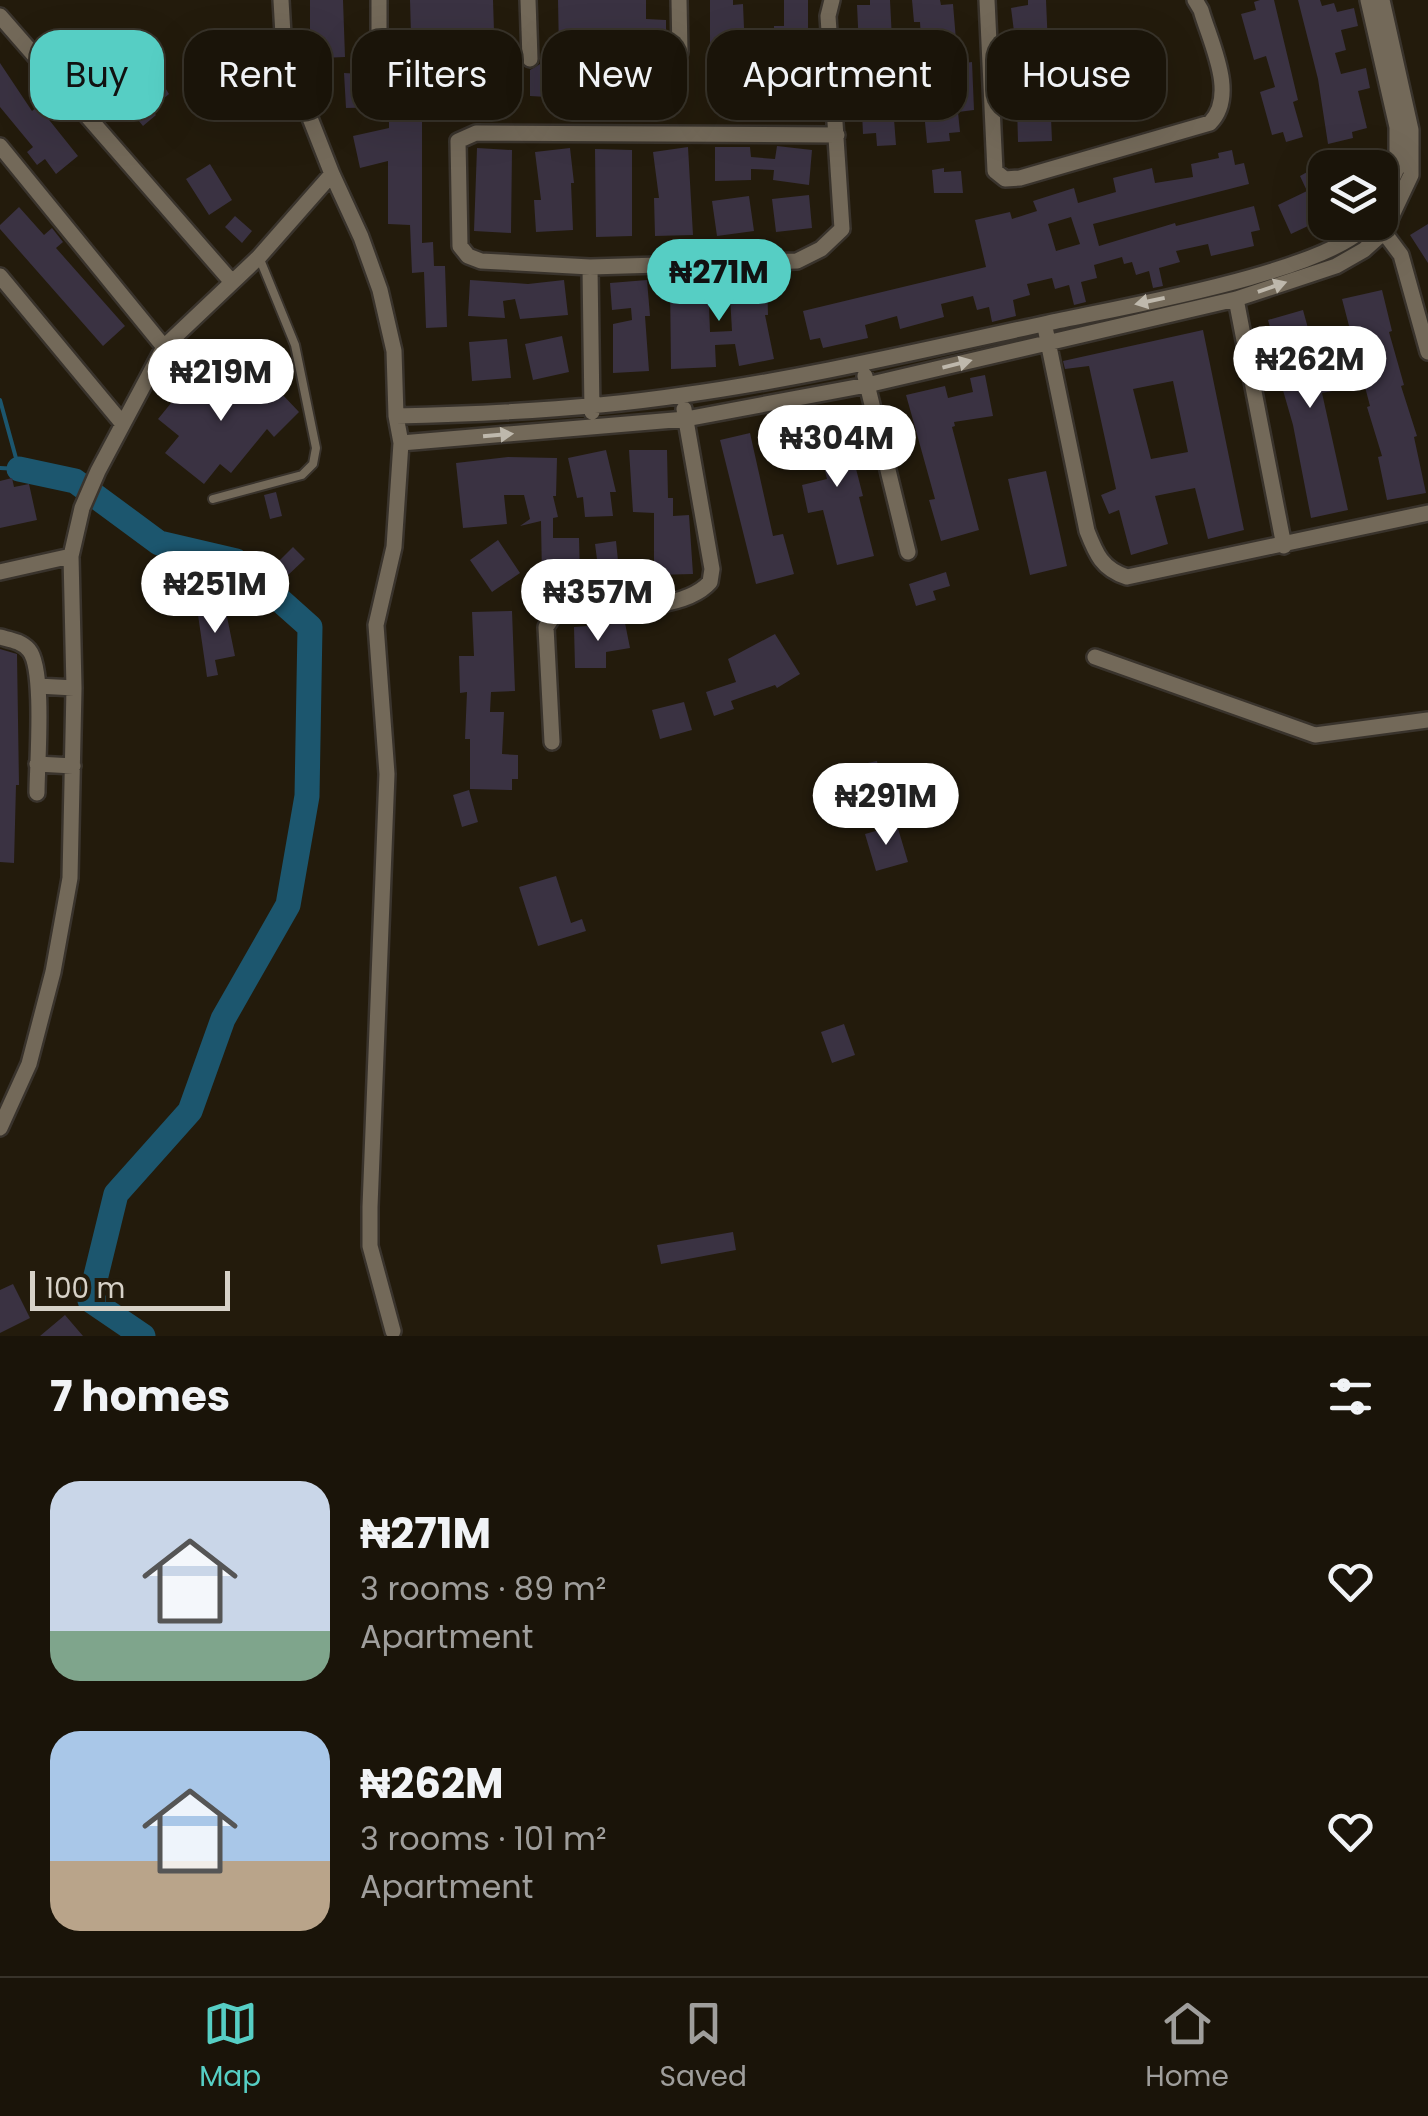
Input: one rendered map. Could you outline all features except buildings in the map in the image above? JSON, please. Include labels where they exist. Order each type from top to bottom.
[{"type":"street","points":[[280,0],[284,52],[361,237],[380,290],[394,351],[401,444],[394,547],[376,625],[387,774],[370,1207],[370,1246],[393,1330]]},
{"type":"street","points":[[378,0],[378,30]]},
{"type":"street","points":[[528,0],[530,59]]},
{"type":"street","points":[[678,0],[679,30]]},
{"type":"street","points":[[832,0],[828,16],[837,134],[842,229],[821,249],[798,261],[590,267],[480,260],[468,256],[460,246],[458,141],[476,133],[837,134]]},
{"type":"street","points":[[987,0],[995,171],[1005,179],[1210,123],[1217,116],[1222,84],[1195,0]]},
{"type":"street","points":[[1368,0],[1397,128],[1397,150]]},
{"type":"street","points":[[1382,0],[1411,130],[1411,175],[1398,194]]},
{"type":"street","points":[[0,16],[231,280]]},
{"type":"street","points":[[0,146],[164,346]]},
{"type":"street","points":[[0,1128],[29,1064],[53,972],[70,878],[74,688],[71,556],[82,508],[164,346],[259,257],[332,174]]},
{"type":"street","points":[[396,416],[682,396],[862,364],[1244,280],[1350,240]]},
{"type":"street","points":[[401,444],[686,419],[867,385],[1236,299],[1336,266],[1364,250],[1369,240]]},
{"type":"street","points":[[1389,240],[1401,255],[1428,352]]},
{"type":"street","points":[[590,267],[592,426]]},
{"type":"street","points":[[0,276],[122,423]]},
{"type":"street","points":[[1236,299],[1284,546]]},
{"type":"street","points":[[1044,324],[1078,496],[1095,552],[1103,565],[1127,576],[1428,514]]},
{"type":"street","points":[[862,364],[908,552]]},
{"type":"street","points":[[552,742],[546,627],[554,615],[566,609],[670,603],[690,597],[710,582],[712,569],[682,396]]},
{"type":"street","points":[[0,572],[71,556]]},
{"type":"street","points":[[0,637],[28,648],[38,668],[37,793]]},
{"type":"street","points":[[1096,658],[1315,735],[1428,720]]},
{"type":"street","points":[[38,686],[74,688]]},
{"type":"street","points":[[37,764],[73,766]]},
{"type":"lane","points":[[213,498],[302,475],[314,464],[316,448],[295,346],[259,257]]},
{"type":"waterway","points":[[0,400],[19,469],[0,468]]},
{"type":"waterway","points":[[19,469],[75,481],[159,543],[236,561],[310,627],[307,796],[288,905],[223,1019],[190,1111],[116,1194],[90,1300],[143,1336]]}]
